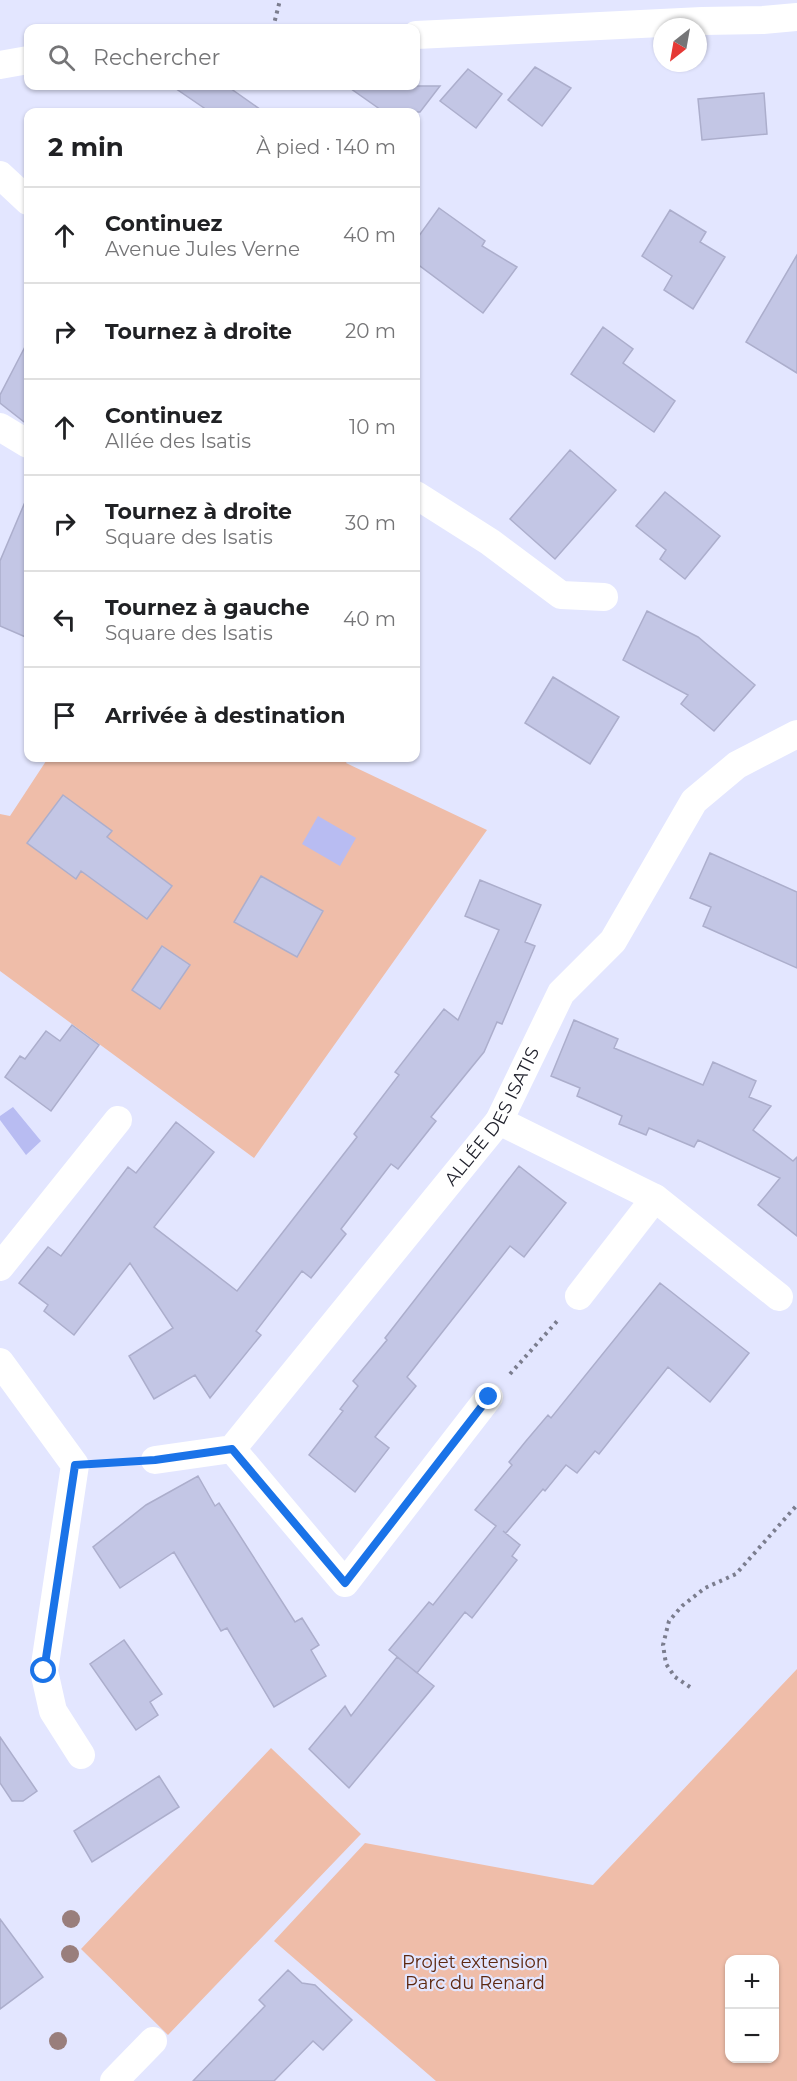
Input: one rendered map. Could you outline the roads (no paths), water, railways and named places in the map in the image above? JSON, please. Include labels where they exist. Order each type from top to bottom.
[{"type":"street","points":[[420,35],[700,10],[763,20],[797,16]]},
{"type":"street","points":[[0,65],[24,61]]},
{"type":"street","points":[[0,176],[24,197]]},
{"type":"street","points":[[0,427],[24,442]]},
{"type":"street","points":[[420,498],[490,542],[561,595],[604,597]]},
{"type":"street","name":"ALLÉE DES ISATIS","points":[[232,1449],[499,1121],[561,993],[613,941],[694,801],[737,765],[797,734]]},
{"type":"street","points":[[0,1267],[118,1120]]},
{"type":"street","points":[[499,1121],[656,1198],[779,1297]]},
{"type":"street","points":[[579,1296],[656,1198]]},
{"type":"street","points":[[0,1362],[75,1465],[44,1671],[53,1711],[81,1755]]},
{"type":"street","points":[[155,1460],[232,1449],[345,1583],[489,1397]]},
{"type":"street","points":[[114,2081],[153,2041]]},
{"type":"water","points":[[318,816],[356,838],[340,866],[302,844]]},
{"type":"water","points":[[13,1107],[41,1141],[26,1155],[0,1120],[0,1116]]},
{"type":"park label","name":"Projet extension Parc du Renard","points":[[475,1972]]}]
